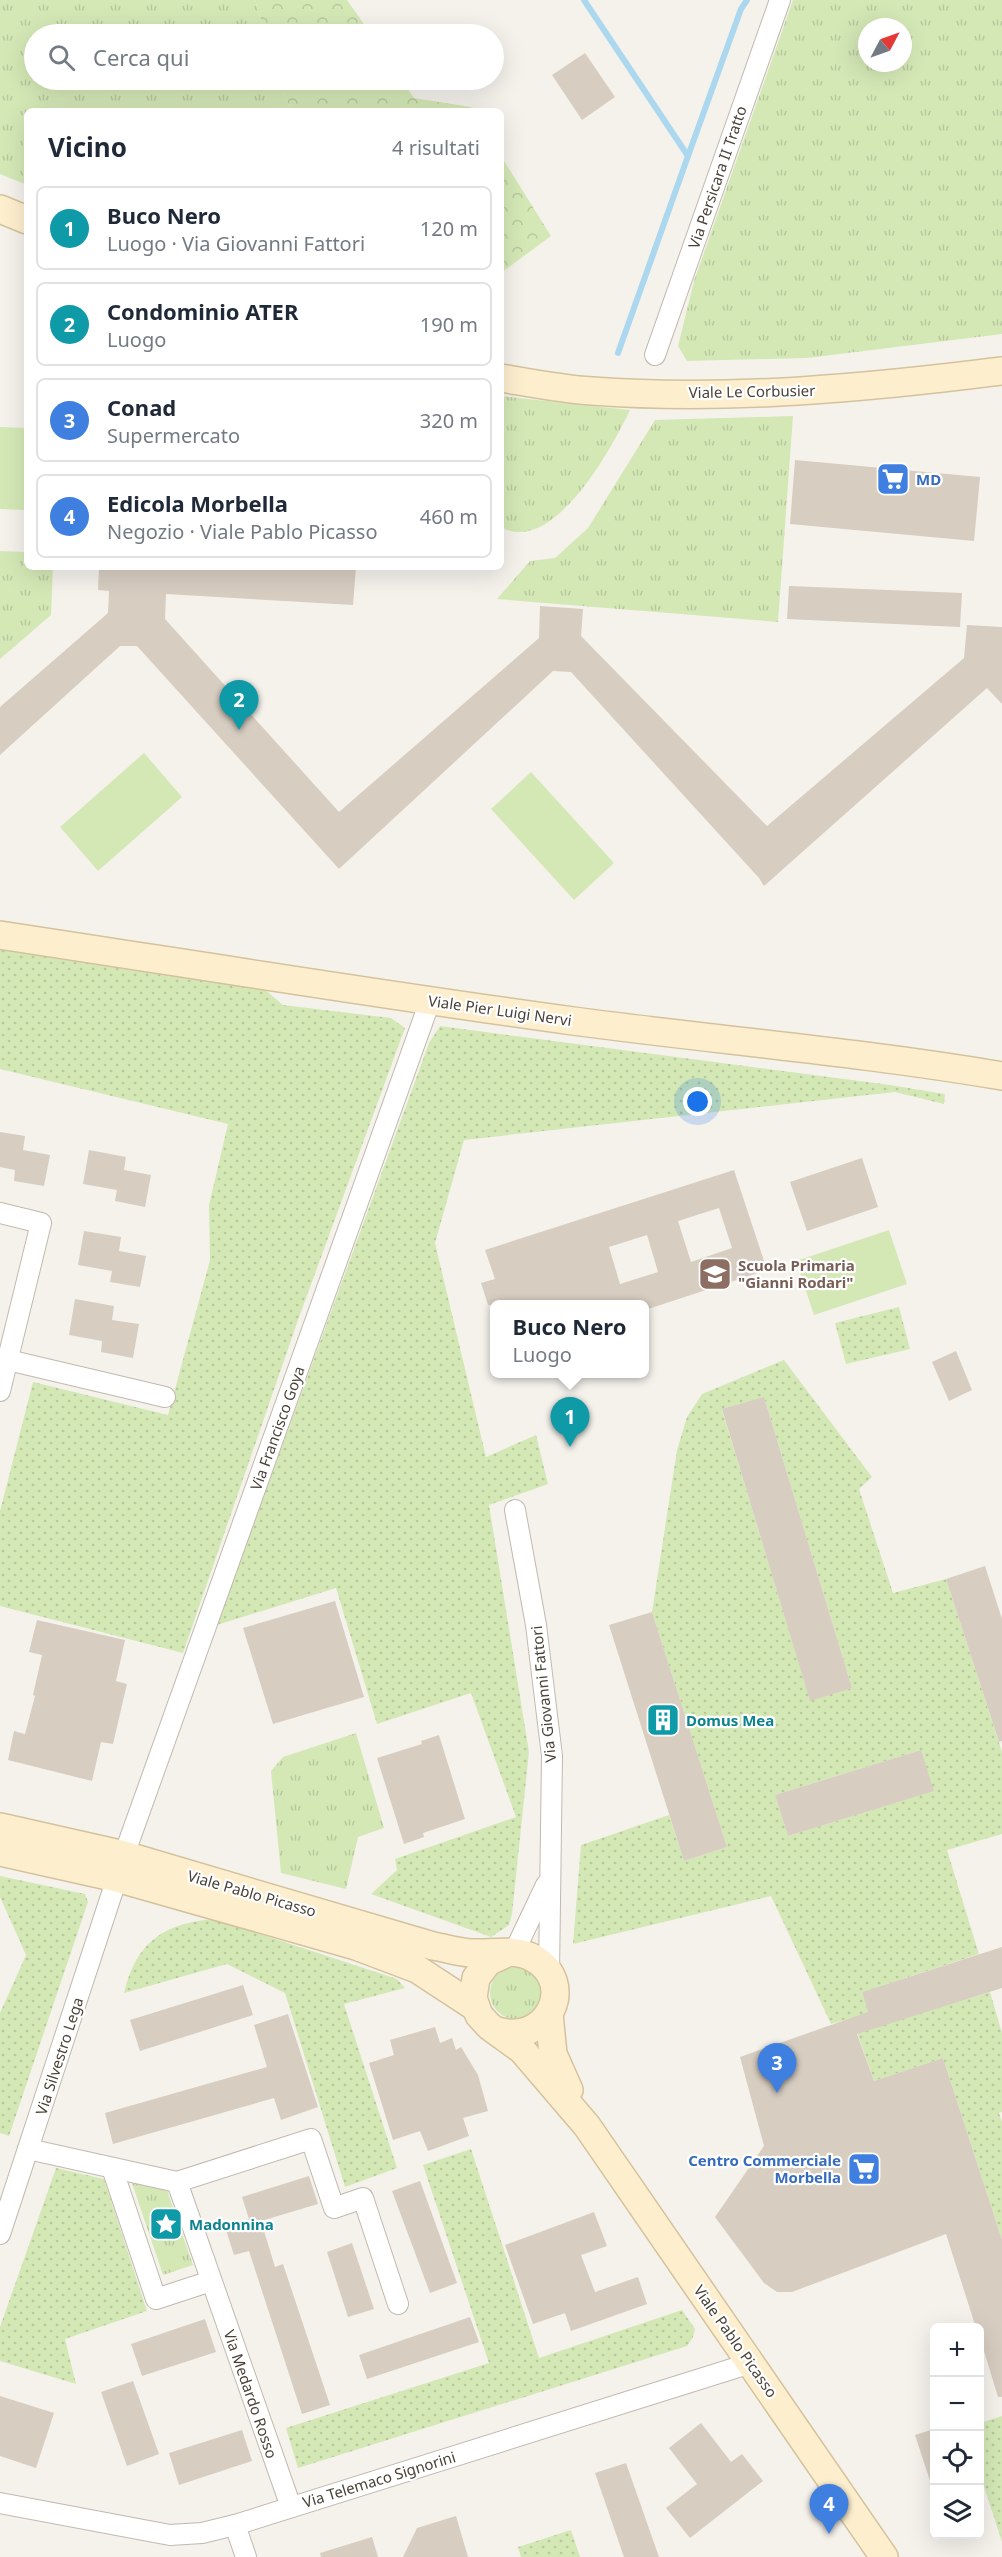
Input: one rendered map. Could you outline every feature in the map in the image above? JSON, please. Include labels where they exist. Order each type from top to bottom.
[{"type":"street","name":"Via Persicara II Tratto","points":[[655,355],[780,0]]},
{"type":"street","points":[[0,209],[24,219]]},
{"type":"street","name":"Viale Le Corbusier","points":[[504,378],[589,391],[667,393],[807,391],[908,383],[1002,371]]},
{"type":"street","name":"Viale Pier Luigi Nervi","points":[[0,935],[430,1001],[705,1038],[921,1062],[1002,1076]]},
{"type":"street","name":"Via Francisco Goya","points":[[121,1866],[430,1001]]},
{"type":"street","points":[[0,1213],[42,1223],[0,1391]]},
{"type":"street","points":[[8,1360],[165,1397]]},
{"type":"street","name":"Via Giovanni Fattori","points":[[515,1510],[536,1625],[552,1756],[549,1974]]},
{"type":"street","name":"Viale Pablo Picasso","points":[[0,1827],[356,1946],[417,1969],[475,2007],[484,2021],[522,2050],[587,2126],[884,2557]]},
{"type":"street","name":"Viale Pablo Picasso","points":[[0,1852],[121,1866],[466,1953],[511,1953],[531,1956],[541,1962],[549,1974],[555,1991],[549,2014],[553,2054],[587,2126]]},
{"type":"street","name":"Via Silvestro Lega","points":[[0,2234],[121,1866]]},
{"type":"street","name":"Via Giovanni Fattori","points":[[511,1953],[518,1946],[549,1880]]},
{"type":"street","points":[[475,2007],[473,1988],[476,1978],[488,1962],[511,1953]]},
{"type":"street","points":[[497,2031],[506,2034],[523,2033],[537,2027],[549,2014]]},
{"type":"street","points":[[28,2149],[177,2182],[311,2139],[334,2208],[363,2198],[398,2304]]},
{"type":"street","points":[[112,2168],[156,2299],[211,2281]]},
{"type":"street","name":"Via Medardo Rosso","points":[[177,2182],[291,2507]]},
{"type":"street","name":"Via Telemaco Signorini","points":[[0,2503],[170,2535],[202,2533],[751,2363]]},
{"type":"street","points":[[236,2524],[246,2557]]},
{"type":"green space","points":[[0,0],[255,0],[262,24],[24,24],[24,90],[282,90],[291,108],[24,108],[24,184],[0,174]]},
{"type":"green space","points":[[255,0],[347,0],[364,24],[262,24]]},
{"type":"green space","points":[[793,0],[1002,0],[1002,334],[807,358],[687,361],[678,346],[694,281]]},
{"type":"green space","points":[[282,90],[409,90],[414,98],[472,108],[291,108]]},
{"type":"green space","points":[[504,161],[551,236],[504,271]]},
{"type":"green space","points":[[504,396],[630,410],[610,448],[579,493],[560,513],[541,526],[521,532],[504,528]]},
{"type":"green space","points":[[793,416],[778,622],[497,599],[530,561],[555,558],[588,528],[655,420]]},
{"type":"green space","points":[[0,427],[24,428],[24,510],[0,509]]},
{"type":"green space","points":[[0,551],[24,552],[24,570],[53,570],[51,615],[0,659]]},
{"type":"green space","points":[[144,753],[182,797],[98,871],[60,827]]},
{"type":"green space","points":[[531,772],[614,863],[574,900],[491,809]]},
{"type":"green space","points":[[0,941],[254,980],[283,1005],[391,1018],[405,1028],[298,1320],[183,1653],[0,1606],[0,1511],[33,1382],[168,1415],[210,1260],[209,1205],[228,1124],[0,1069]]},
{"type":"green space","points":[[440,1026],[945,1094],[944,1104],[895,1092],[464,1140],[435,1243],[486,1457],[536,1435],[548,1484],[489,1505],[529,1752],[512,1914],[509,1925],[491,1937],[371,1894],[397,1870],[395,1859],[516,1817],[471,1693],[377,1724],[336,1588],[217,1625],[429,1043]]},
{"type":"green space","points":[[889,1230],[907,1284],[814,1315],[796,1261]]},
{"type":"green space","points":[[899,1307],[910,1349],[846,1364],[835,1323]]},
{"type":"green space","points":[[784,1360],[872,1477],[859,1489],[893,1593],[946,1579],[1002,1752],[1002,1834],[947,1850],[979,1954],[862,1992],[873,2028],[990,1992],[1002,2033],[1002,2112],[999,2113],[1002,2122],[1002,2240],[943,2058],[874,2081],[852,2018],[831,2024],[771,1896],[573,1944],[581,1845],[669,1815],[684,1861],[727,1847],[652,1612],[677,1450],[687,1417],[702,1394]],"holes":[[[764,1397],[852,1688],[810,1700],[722,1410]],[[921,1750],[933,1791],[788,1836],[775,1795]]]},
{"type":"green space","points":[[356,1733],[384,1828],[358,1837],[346,1889],[281,1873],[271,1771],[283,1757]]},
{"type":"green space","points":[[0,1876],[85,1894],[88,1902],[9,2136],[0,2133],[0,2013],[26,1955],[0,1897]]},
{"type":"green space","points":[[214,1919],[397,1979],[405,1988],[344,2004],[397,2168],[345,2187],[285,1993],[227,1964],[124,1993],[136,1960],[155,1938],[181,1925]]},
{"type":"green space","points":[[511,1967],[521,1967],[530,1971],[538,1979],[542,1993],[538,2007],[530,2015],[521,2019],[511,2019],[502,2015],[494,2007],[490,1998],[490,1988],[494,1979],[502,1971]]},
{"type":"green space","points":[[471,2149],[539,2358],[682,2310],[695,2329],[693,2337],[687,2346],[298,2468],[286,2428],[489,2363],[423,2165]]},
{"type":"green space","points":[[56,2168],[104,2179],[147,2311],[65,2339],[76,2384],[0,2361],[0,2327]]},
{"type":"green space","points":[[132,2183],[167,2190],[193,2265],[163,2275]]},
{"type":"green space","points":[[1002,2416],[1002,2542],[984,2486],[984,2422]]},
{"type":"green space","points":[[571,2530],[580,2557],[521,2557],[518,2547]]},
{"type":"building","points":[[585,53],[615,97],[582,120],[552,75]]},
{"type":"building","points":[[795,460],[980,477],[974,541],[790,524]]},
{"type":"building","points":[[99,570],[356,570],[353,605],[166,594],[165,619],[339,812],[539,638],[540,606],[583,609],[581,636],[767,826],[964,658],[967,625],[1002,627],[1002,704],[987,688],[764,886],[571,672],[553,671],[339,869],[137,646],[120,646],[0,755],[0,707],[108,613],[109,591],[98,590]]},
{"type":"building","points":[[789,586],[962,593],[960,627],[787,619]]},
{"type":"building","points":[[0,1132],[25,1136],[23,1150],[50,1155],[44,1186],[14,1181],[15,1170],[0,1167]]},
{"type":"building","points":[[89,1150],[126,1157],[124,1170],[151,1175],[145,1207],[115,1201],[117,1190],[83,1184]]},
{"type":"building","points":[[862,1158],[878,1207],[807,1231],[790,1182]]},
{"type":"building","points":[[734,1170],[767,1270],[649,1309],[649,1300],[490,1300],[490,1305],[488,1305],[481,1283],[495,1279],[485,1250]],"holes":[[[719,1208],[732,1248],[691,1262],[678,1221]],[[647,1235],[658,1272],[620,1284],[609,1247]]]},
{"type":"building","points":[[84,1231],[121,1237],[119,1251],[146,1256],[140,1287],[110,1282],[112,1271],[78,1265]]},
{"type":"building","points":[[75,1299],[114,1306],[112,1320],[139,1324],[133,1358],[101,1352],[102,1341],[69,1335]]},
{"type":"building","points":[[956,1351],[972,1390],[949,1401],[932,1362]]},
{"type":"building","points":[[764,1397],[852,1688],[810,1701],[722,1409]]},
{"type":"building","points":[[985,1566],[1002,1619],[1002,1741],[999,1742],[946,1579]]},
{"type":"building","points":[[335,1601],[364,1697],[273,1724],[243,1628]]},
{"type":"building","name":"Domus Mea","points":[[652,1612],[727,1847],[684,1861],[609,1625]]},
{"type":"building","points":[[37,1620],[125,1640],[116,1681],[127,1684],[113,1744],[101,1742],[92,1781],[8,1760],[14,1731],[25,1734],[35,1696],[33,1695],[42,1655],[29,1652]]},
{"type":"building","points":[[439,1735],[465,1819],[423,1833],[424,1837],[404,1844],[377,1758],[422,1744],[421,1741]]},
{"type":"building","points":[[921,1750],[934,1791],[788,1836],[775,1795]]},
{"type":"building","name":"Centro Commerciale Morbella","points":[[1002,1947],[1002,1988],[857,2034],[874,2081],[943,2058],[1002,2240],[1002,2397],[998,2397],[984,2351],[984,2323],[974,2323],[946,2234],[792,2292],[777,2292],[764,2283],[715,2217],[764,2146],[740,2057],[868,2012],[862,1992]]},
{"type":"building","points":[[243,1985],[253,2015],[140,2051],[130,2020]]},
{"type":"building","points":[[288,2014],[318,2107],[281,2120],[274,2098],[113,2144],[105,2113],[267,2067],[254,2025]]},
{"type":"building","points":[[435,2027],[440,2043],[452,2038],[456,2050],[461,2047],[478,2075],[488,2111],[463,2118],[469,2136],[428,2151],[420,2131],[393,2140],[369,2063],[394,2055],[390,2040]]},
{"type":"building","points":[[309,2176],[318,2204],[261,2221],[275,2267],[283,2264],[330,2405],[302,2414],[249,2251],[234,2255],[225,2227],[249,2219],[242,2197]]},
{"type":"building","points":[[420,2181],[457,2283],[430,2293],[392,2191]]},
{"type":"building","points":[[594,2212],[607,2246],[581,2255],[595,2292],[638,2277],[647,2304],[571,2331],[565,2313],[533,2324],[505,2245]]},
{"type":"building","points":[[352,2243],[374,2309],[348,2317],[327,2252]]},
{"type":"building","points":[[470,2317],[479,2342],[367,2379],[359,2355]]},
{"type":"building","points":[[205,2319],[216,2352],[142,2376],[131,2344]]},
{"type":"building","points":[[133,2381],[159,2454],[127,2466],[101,2392]]},
{"type":"building","points":[[0,2396],[54,2413],[36,2468],[0,2456]]},
{"type":"building","points":[[701,2423],[731,2462],[742,2454],[763,2481],[690,2538],[666,2508],[697,2484],[669,2448]]},
{"type":"building","points":[[242,2430],[252,2461],[179,2485],[169,2453]]},
{"type":"building","points":[[930,2430],[930,2481],[915,2435]]},
{"type":"building","points":[[626,2463],[659,2557],[624,2557],[595,2473]]},
{"type":"building","points":[[456,2516],[468,2557],[403,2557],[417,2528]]},
{"type":"building","points":[[372,2537],[378,2557],[321,2557],[320,2553]]},
{"type":"waterway","points":[[584,0],[688,156],[741,9],[747,0]]},
{"type":"waterway","points":[[618,353],[688,156]]},
{"type":"place","name":"MD","points":[[893,479]]},
{"type":"place","name":"Condominio ATER","points":[[239,730]]},
{"type":"place","name":"Scuola Primaria \"Gianni Rodari\"","points":[[715,1274]]},
{"type":"place","name":"Buco Nero","points":[[570,1447]]},
{"type":"place","name":"Domus Mea","points":[[663,1720]]},
{"type":"place","name":"Conad","points":[[777,2093]]},
{"type":"place","name":"Centro Commerciale Morbella","points":[[864,2169]]},
{"type":"place","name":"Madonnina","points":[[166,2224]]},
{"type":"place","name":"Edicola Morbella","points":[[829,2534]]}]
